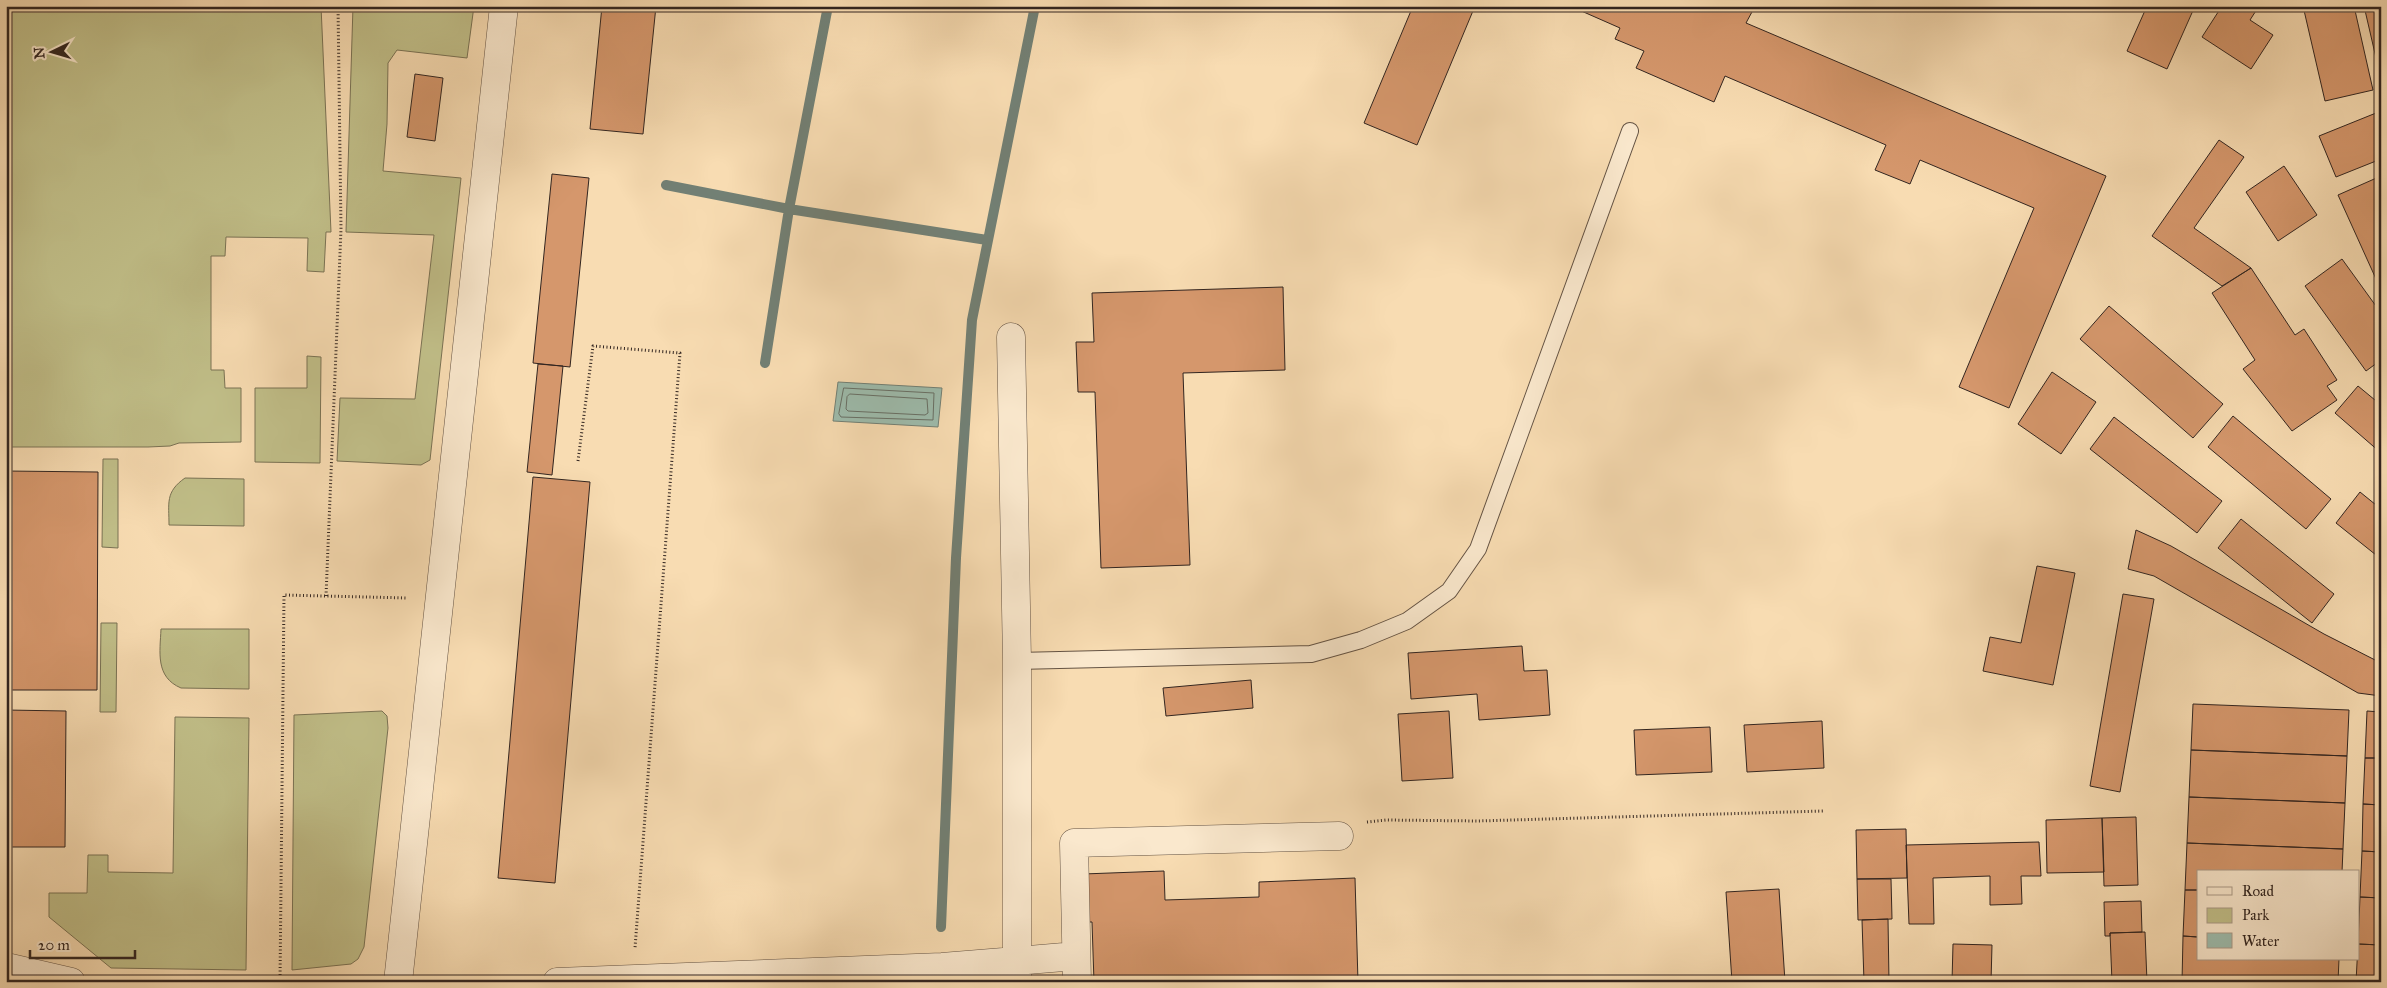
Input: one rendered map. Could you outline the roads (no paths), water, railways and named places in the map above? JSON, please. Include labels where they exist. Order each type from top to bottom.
[{"type":"street","points":[[398,982],[504,6]]},
{"type":"street","points":[[1011,338],[1017,661],[1017,971]]},
{"type":"street","points":[[557,982],[942,974],[1076,969],[1074,843],[1339,836]]},
{"type":"street","points":[[6,967],[71,982]]},
{"type":"lane","points":[[1017,661],[1312,654],[1361,640],[1407,621],[1449,591],[1478,549],[1630,131]]},
{"type":"water","points":[[838,382],[942,388],[938,427],[833,421]]},
{"type":"waterway","points":[[765,363],[789,209],[828,6]]},
{"type":"waterway","points":[[941,927],[956,558],[972,320],[1035,6]]},
{"type":"waterway","points":[[666,185],[789,209],[987,240]]}]
